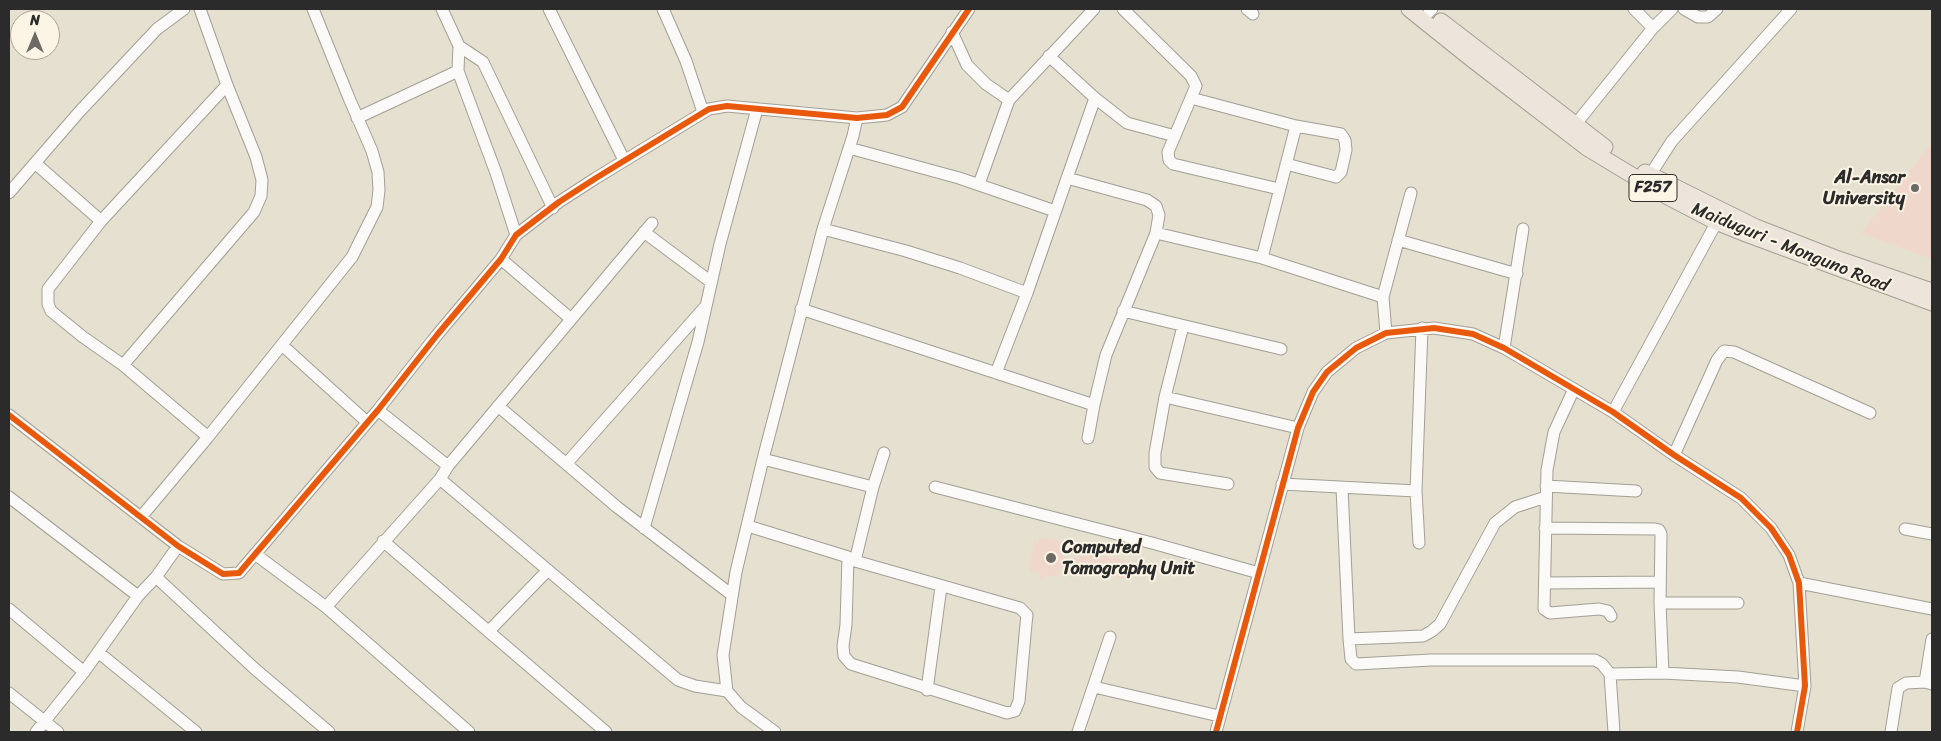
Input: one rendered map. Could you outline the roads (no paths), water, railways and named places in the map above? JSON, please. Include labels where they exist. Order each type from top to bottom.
[{"type":"main road","name":"Maiduguri - Monguno Road","points":[[1410,9],[1530,106],[1587,148],[1668,198],[1756,227],[1824,254],[1932,291]]},
{"type":"main road","name":"Maiduguri - Monguno Road","points":[[1429,10],[1611,151],[1719,216],[1820,263],[1932,304]]},
{"type":"street","points":[[9,192],[80,111],[157,29],[184,9]]},
{"type":"street","points":[[123,365],[254,212],[261,196],[262,180],[256,157],[227,85],[200,9]]},
{"type":"street","points":[[141,516],[208,437],[352,257],[377,207],[379,190],[378,172],[372,151],[313,9]]},
{"type":"street","points":[[442,9],[459,46],[458,71],[496,173],[516,235]]},
{"type":"street","points":[[549,9],[624,160]]},
{"type":"street","points":[[663,9],[686,61],[703,112]]},
{"type":"street","points":[[9,415],[178,546],[223,574],[239,573],[378,410],[437,335],[501,259],[516,235],[624,160],[710,109],[727,106],[857,118],[887,115],[902,107],[969,9]]},
{"type":"street","points":[[979,184],[1009,100],[1048,56],[1094,9]]},
{"type":"street","points":[[1123,9],[1190,76],[1196,86],[1168,152],[1169,160],[1173,164],[1279,189]]},
{"type":"street","points":[[1634,9],[1653,28]]},
{"type":"street","points":[[1575,125],[1653,28],[1672,9]]},
{"type":"street","points":[[1684,9],[1698,17],[1708,17],[1718,9]]},
{"type":"street","points":[[1650,175],[1672,141],[1791,9]]},
{"type":"street","points":[[952,32],[967,65],[986,84],[1009,100]]},
{"type":"street","points":[[459,46],[483,62],[553,208]]},
{"type":"street","points":[[1048,56],[1095,98],[1127,123],[1175,136]]},
{"type":"street","points":[[357,118],[458,71]]},
{"type":"street","points":[[208,437],[123,365],[51,310],[48,304],[48,290],[101,221],[227,85]]},
{"type":"street","points":[[996,373],[1027,293],[1095,98]]},
{"type":"street","points":[[1191,98],[1296,126],[1341,134],[1345,140],[1346,150],[1341,172],[1336,177],[1286,164]]},
{"type":"street","points":[[644,528],[698,342],[720,244],[757,109]]},
{"type":"street","points":[[776,732],[741,707],[727,691],[724,655],[736,572],[763,459],[823,229],[857,118]]},
{"type":"street","points":[[1262,258],[1296,126]]},
{"type":"street","points":[[849,148],[979,184],[1055,211]]},
{"type":"street","points":[[35,163],[101,221]]},
{"type":"street","points":[[1067,178],[1147,200],[1156,206],[1159,215],[1156,233],[1106,356],[1088,438]]},
{"type":"street","points":[[1386,334],[1383,297],[1410,193]]},
{"type":"street","points":[[1613,412],[1719,216]]},
{"type":"street","points":[[326,607],[440,479],[448,466],[652,223]]},
{"type":"street","points":[[823,229],[924,257],[1027,293]]},
{"type":"street","points":[[1504,348],[1523,229]]},
{"type":"street","points":[[644,232],[711,282]]},
{"type":"street","points":[[1156,233],[1262,258],[1383,297]]},
{"type":"street","points":[[1398,240],[1517,274]]},
{"type":"street","points":[[501,259],[571,319]]},
{"type":"street","points":[[566,464],[706,306]]},
{"type":"street","points":[[802,309],[1094,405]]},
{"type":"street","points":[[1123,311],[1281,349]]},
{"type":"street","points":[[1183,326],[1165,397],[1155,453],[1155,467],[1160,473],[1228,484]]},
{"type":"street","points":[[1419,543],[1416,492],[1422,328]]},
{"type":"street","points":[[1216,732],[1298,428],[1314,392],[1327,372],[1356,348],[1386,334],[1422,328],[1473,334],[1504,348],[1613,412],[1674,455],[1741,498],[1771,528],[1789,555],[1800,583],[1804,686],[1797,732]]},
{"type":"street","points":[[282,346],[367,422]]},
{"type":"street","points":[[1674,455],[1717,360],[1724,351],[1734,352],[1870,413]]},
{"type":"street","points":[[1574,389],[1554,432],[1547,470],[1544,609],[1550,613],[1599,609],[1608,611],[1611,616]]},
{"type":"street","points":[[1165,397],[1298,428]]},
{"type":"street","points":[[498,406],[644,528],[732,595]]},
{"type":"street","points":[[378,410],[448,466]]},
{"type":"street","points":[[748,526],[851,559],[1020,608],[1027,615],[1019,701],[1015,711],[1007,713],[927,690],[850,664],[844,656],[851,559],[884,453]]},
{"type":"street","points":[[763,459],[873,487]]},
{"type":"street","points":[[440,479],[678,680],[695,686],[727,691]]},
{"type":"street","points":[[1282,484],[1416,492]]},
{"type":"street","points":[[935,487],[1152,543],[1259,573]]},
{"type":"street","points":[[1342,488],[1349,640],[1351,659],[1356,664],[1431,660],[1595,660],[1602,664],[1610,674],[1614,732]]},
{"type":"street","points":[[1349,640],[1423,636],[1432,631],[1440,624],[1495,523],[1514,507],[1546,492],[1636,491]]},
{"type":"street","points":[[9,496],[138,596]]},
{"type":"street","points":[[1545,528],[1655,528],[1659,530],[1661,534],[1660,603],[1663,673]]},
{"type":"street","points":[[1905,529],[1932,534]]},
{"type":"street","points":[[384,541],[601,731]]},
{"type":"street","points":[[36,732],[84,672],[138,596],[156,577],[178,546]]},
{"type":"street","points":[[256,554],[326,607],[465,731]]},
{"type":"street","points":[[489,631],[548,570]]},
{"type":"street","points":[[156,577],[255,669],[329,732]]},
{"type":"street","points":[[1544,583],[1660,582]]},
{"type":"street","points":[[1800,583],[1932,609]]},
{"type":"street","points":[[927,690],[941,586]]},
{"type":"street","points":[[1660,603],[1738,603]]},
{"type":"street","points":[[9,609],[84,672]]},
{"type":"street","points":[[1078,732],[1110,637]]},
{"type":"street","points":[[1891,732],[1898,688],[1906,683],[1929,683],[1932,639]]},
{"type":"street","points":[[98,652],[196,732]]},
{"type":"street","points":[[1610,674],[1663,673],[1738,678],[1804,686]]},
{"type":"street","points":[[1094,686],[1219,716]]},
{"type":"street","points":[[9,693],[58,732]]},
{"type":"place","name":"Al-Ansar University","points":[[1915,188]]},
{"type":"place","name":"Computed Tomography Unit","points":[[1051,558]]}]
